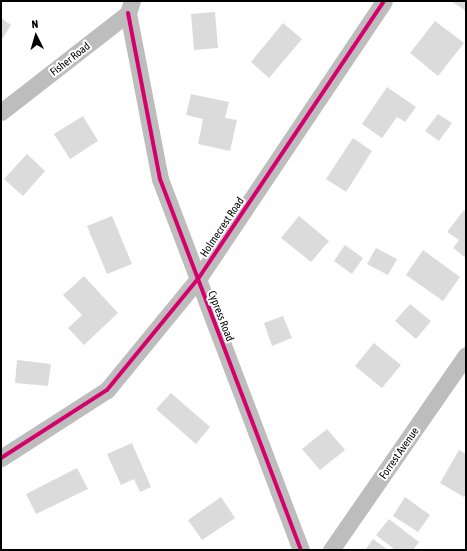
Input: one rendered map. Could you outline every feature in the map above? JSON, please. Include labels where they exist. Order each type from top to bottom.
[{"type":"street","name":"Holmecrest Road","points":[[1,458],[107,390],[198,279],[384,1]]},
{"type":"street","name":"Cypress Road","points":[[130,7],[160,179],[301,550]]},
{"type":"street","name":"Fisher Road","points":[[1,112],[130,7]]},
{"type":"street","name":"Forrest Avenue","points":[[331,550],[466,355]]},
{"type":"building","points":[[451,1],[466,1],[466,11]]},
{"type":"building","points":[[215,12],[218,48],[194,50],[191,14]]},
{"type":"building","points":[[1,18],[11,25],[1,41]]},
{"type":"building","points":[[435,21],[464,43],[438,76],[410,53]]},
{"type":"building","points":[[283,23],[302,39],[269,78],[251,62]]},
{"type":"building","points":[[387,87],[416,107],[405,122],[397,117],[382,138],[362,124]]},
{"type":"building","points":[[191,94],[229,102],[225,118],[237,120],[230,151],[198,144],[203,119],[186,115]]},
{"type":"building","points":[[438,114],[452,123],[439,141],[425,131]]},
{"type":"building","points":[[83,116],[98,141],[70,159],[54,134]]},
{"type":"building","points":[[353,138],[372,151],[346,192],[326,179]]},
{"type":"building","points":[[27,154],[45,171],[23,196],[4,179]]},
{"type":"building","points":[[464,210],[466,212],[466,258],[453,248],[459,240],[447,232]]},
{"type":"building","points":[[112,216],[132,264],[107,274],[87,226]]},
{"type":"building","points":[[299,216],[329,241],[311,262],[281,238]]},
{"type":"building","points":[[345,245],[363,258],[352,274],[334,261]]},
{"type":"building","points":[[376,248],[397,259],[388,275],[367,264]]},
{"type":"building","points":[[423,250],[460,277],[443,301],[406,275]]},
{"type":"building","points":[[84,276],[118,313],[84,345],[68,328],[82,315],[63,295]]},
{"type":"building","points":[[410,304],[431,321],[416,339],[395,321]]},
{"type":"building","points":[[283,316],[292,338],[272,346],[264,323]]},
{"type":"building","points":[[374,343],[401,365],[382,388],[355,366]]},
{"type":"building","points":[[17,360],[51,364],[48,386],[15,383]]},
{"type":"building","points":[[171,393],[210,427],[196,444],[156,409]]},
{"type":"building","points":[[327,429],[345,450],[320,470],[302,449]]},
{"type":"building","points":[[132,443],[151,487],[140,492],[134,479],[121,485],[107,454]]},
{"type":"building","points":[[459,450],[466,454],[466,493],[464,497],[440,483]]},
{"type":"building","points":[[77,468],[88,489],[36,514],[26,494]]},
{"type":"building","points":[[221,497],[235,518],[202,540],[188,520]]},
{"type":"building","points":[[405,497],[430,515],[418,532],[393,516]]},
{"type":"building","points":[[389,519],[419,542],[413,550],[395,550],[376,535]]},
{"type":"building","points":[[373,539],[388,550],[365,550]]},
{"type":"cycle path","points":[[1,458],[107,390],[198,279],[384,1]]},
{"type":"cycle path","points":[[128,13],[160,179],[301,550]]}]
